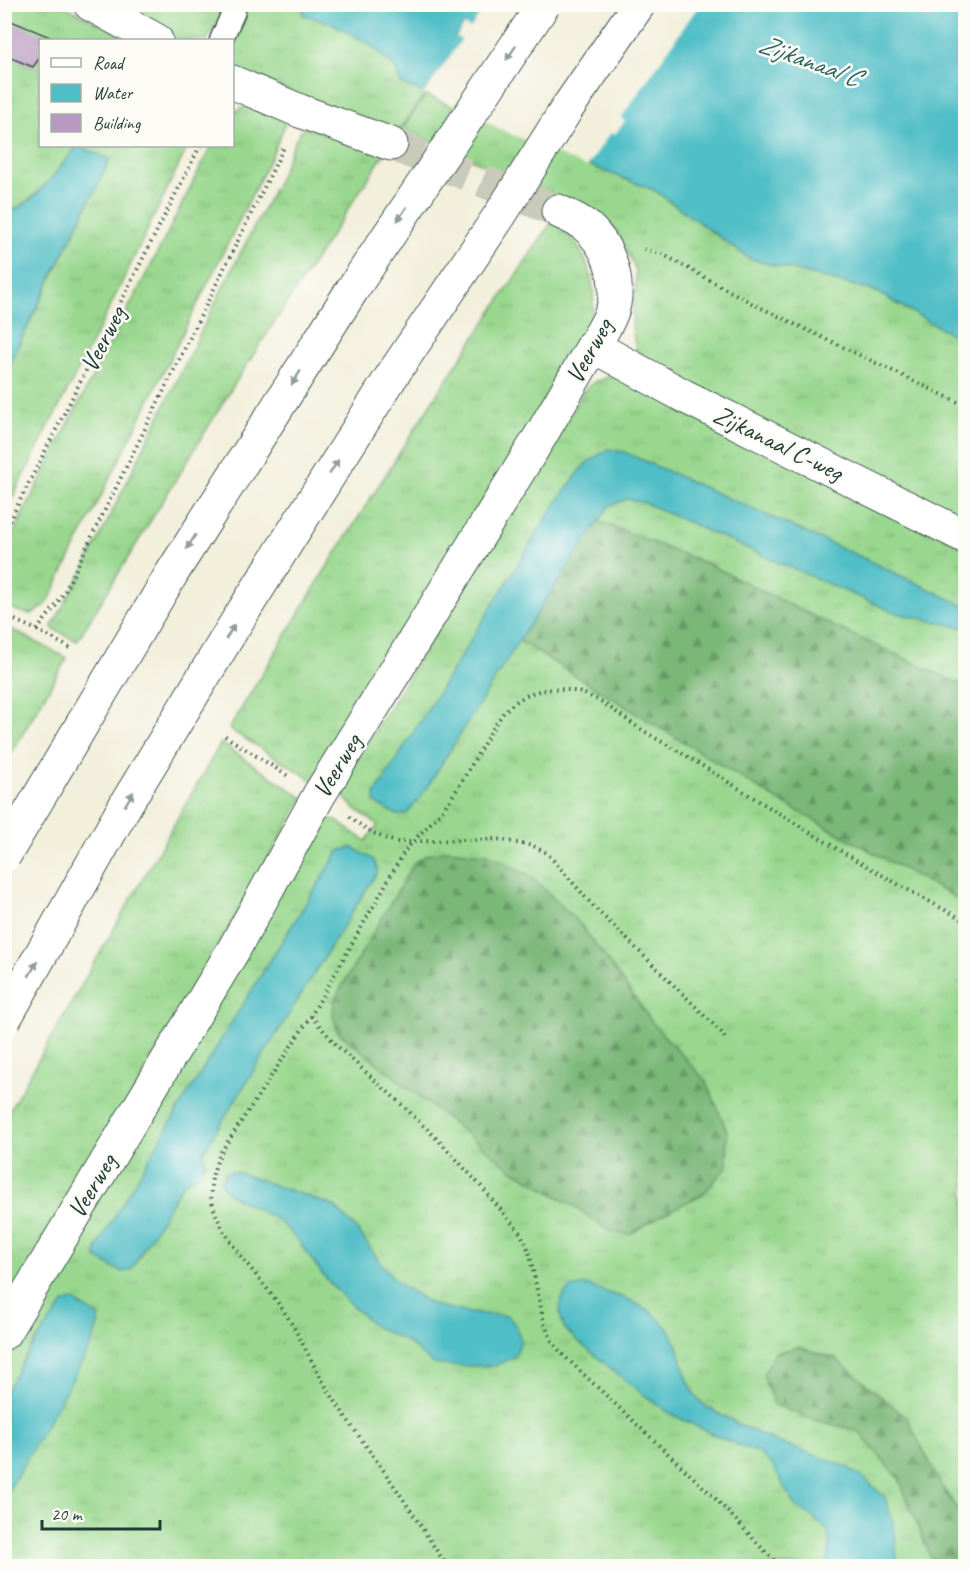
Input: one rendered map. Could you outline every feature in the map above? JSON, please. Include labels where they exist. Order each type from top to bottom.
[{"type":"main road","points":[[90,4],[154,39]]},
{"type":"main road","points":[[4,856],[197,533],[352,290],[544,4]]},
{"type":"main road","points":[[4,1020],[126,804],[236,623],[392,377],[500,215],[568,107],[639,4]]},
{"type":"main road","points":[[234,83],[300,111],[391,144]]},
{"type":"main road","name":"Veerweg","points":[[4,1333],[234,949],[319,795],[541,435],[609,319],[614,304],[615,286],[612,267],[606,252],[597,237],[587,227],[558,212]]},
{"type":"main road","name":"Zijkanaal C-weg","points":[[593,346],[684,396],[966,537]]},
{"type":"lane","points":[[221,39],[234,11]]},
{"type":"path","points":[[37,630],[65,591],[282,154],[300,111]]},
{"type":"path","name":"Veerweg","points":[[4,532],[199,147]]},
{"type":"path","points":[[597,237],[664,255],[755,305],[966,406]]},
{"type":"path","points":[[4,615],[72,649]]},
{"type":"path","points":[[447,1566],[325,1386],[286,1314],[219,1223],[210,1195],[211,1179],[221,1152],[311,1016],[383,892],[395,867],[412,842],[425,830],[458,788],[504,712],[525,695],[539,690],[555,688],[592,696],[635,725],[852,858],[966,921]]},
{"type":"path","points":[[225,736],[319,795],[370,832],[385,839],[398,842],[497,839],[533,846],[547,853],[594,907],[722,1033],[727,1041]]},
{"type":"path","points":[[311,1016],[338,1047],[439,1141],[521,1234],[529,1251],[544,1323],[552,1341],[561,1353],[715,1498],[778,1566]]},
{"type":"green space","points":[[5,5],[62,5],[131,39],[39,39],[39,147],[76,147],[36,194],[16,209],[5,213]]},
{"type":"green space","points":[[114,5],[487,5],[470,29],[464,25],[456,37],[462,40],[397,134],[234,68],[234,41],[244,16],[225,8],[208,39],[174,39]]},
{"type":"green space","points":[[426,95],[583,163],[654,190],[750,259],[875,291],[965,342],[965,521],[648,363],[636,350],[632,328],[636,272],[616,230],[593,212],[402,129]]},
{"type":"green space","points":[[249,106],[285,119],[273,153],[48,602],[32,613],[17,611],[5,605],[4,552],[210,147],[234,147],[234,112]]},
{"type":"green space","points":[[303,127],[386,151],[235,383],[77,641],[53,629],[52,626],[84,569]]},
{"type":"green space","points":[[80,147],[188,147],[104,319],[5,512],[5,373],[110,160]]},
{"type":"green space","points":[[553,220],[576,243],[589,269],[594,298],[589,330],[314,781],[229,729],[324,572],[435,397]]},
{"type":"green space","points":[[609,377],[626,377],[965,548],[965,1566],[5,1566],[5,1365],[83,1225],[319,821],[327,818],[335,820],[366,841],[378,825],[351,805],[340,788],[585,389],[594,382]]},
{"type":"green space","points":[[583,515],[708,564],[829,624],[965,686],[965,903],[776,799],[506,633]]},
{"type":"green space","points":[[5,626],[67,658],[5,764]]},
{"type":"green space","points":[[221,743],[303,798],[5,1316],[5,1118]]},
{"type":"green space","points":[[447,850],[487,854],[531,876],[580,924],[655,1026],[706,1081],[727,1131],[727,1167],[703,1194],[629,1235],[609,1231],[577,1208],[511,1169],[337,1031],[333,1015],[334,1000],[414,863],[427,855]]},
{"type":"green space","points":[[798,1347],[835,1358],[907,1418],[941,1485],[965,1521],[965,1566],[937,1566],[930,1556],[899,1479],[858,1431],[808,1418],[774,1405],[763,1375],[775,1353]]},
{"type":"water","points":[[303,5],[487,5],[470,29],[464,25],[456,37],[462,40],[424,93],[401,84],[395,68],[372,46],[334,24],[303,15]]},
{"type":"water","name":"Zijkanaal C","points":[[500,5],[965,5],[965,342],[875,291],[750,259],[654,190],[583,163]]},
{"type":"water","points":[[77,147],[110,159],[5,372],[5,213],[27,202],[46,185]]},
{"type":"water","points":[[608,449],[624,452],[861,557],[965,606],[965,628],[896,613],[645,503],[627,499],[609,506],[518,642],[424,792],[407,814],[397,815],[375,803],[375,794],[556,503],[585,464]]},
{"type":"water","points":[[352,847],[374,860],[378,871],[203,1152],[205,1162],[200,1173],[183,1183],[131,1270],[122,1272],[96,1258],[97,1247],[246,999],[339,851]]},
{"type":"water","points":[[226,1172],[237,1172],[334,1206],[358,1231],[400,1285],[433,1305],[469,1313],[508,1316],[516,1326],[521,1341],[515,1356],[495,1366],[433,1364],[407,1342],[374,1326],[322,1274],[297,1239],[278,1220],[226,1191],[221,1182]]},
{"type":"water","points":[[586,1285],[630,1300],[653,1313],[671,1332],[695,1395],[705,1406],[777,1442],[845,1466],[885,1497],[895,1531],[897,1563],[895,1566],[826,1566],[830,1548],[828,1531],[796,1506],[773,1465],[757,1452],[671,1414],[576,1340],[564,1328],[560,1314],[561,1298],[570,1288]]},
{"type":"water","points":[[72,1300],[100,1317],[93,1342],[5,1496],[5,1393],[30,1349],[64,1303]]},
{"type":"pier","points":[[487,4],[490,4],[472,31],[465,29],[460,36],[464,38],[464,42],[427,95],[422,96],[461,40],[456,37],[464,25],[470,28]]},
{"type":"pier","points":[[497,4],[699,5],[621,118],[625,121],[614,135],[610,133],[587,167],[504,131],[434,95],[433,93]]},
{"type":"building","points":[[4,18],[50,37],[39,39],[39,58],[33,67],[4,55]]},
{"type":"tunnel","points":[[391,144],[558,211]]}]
